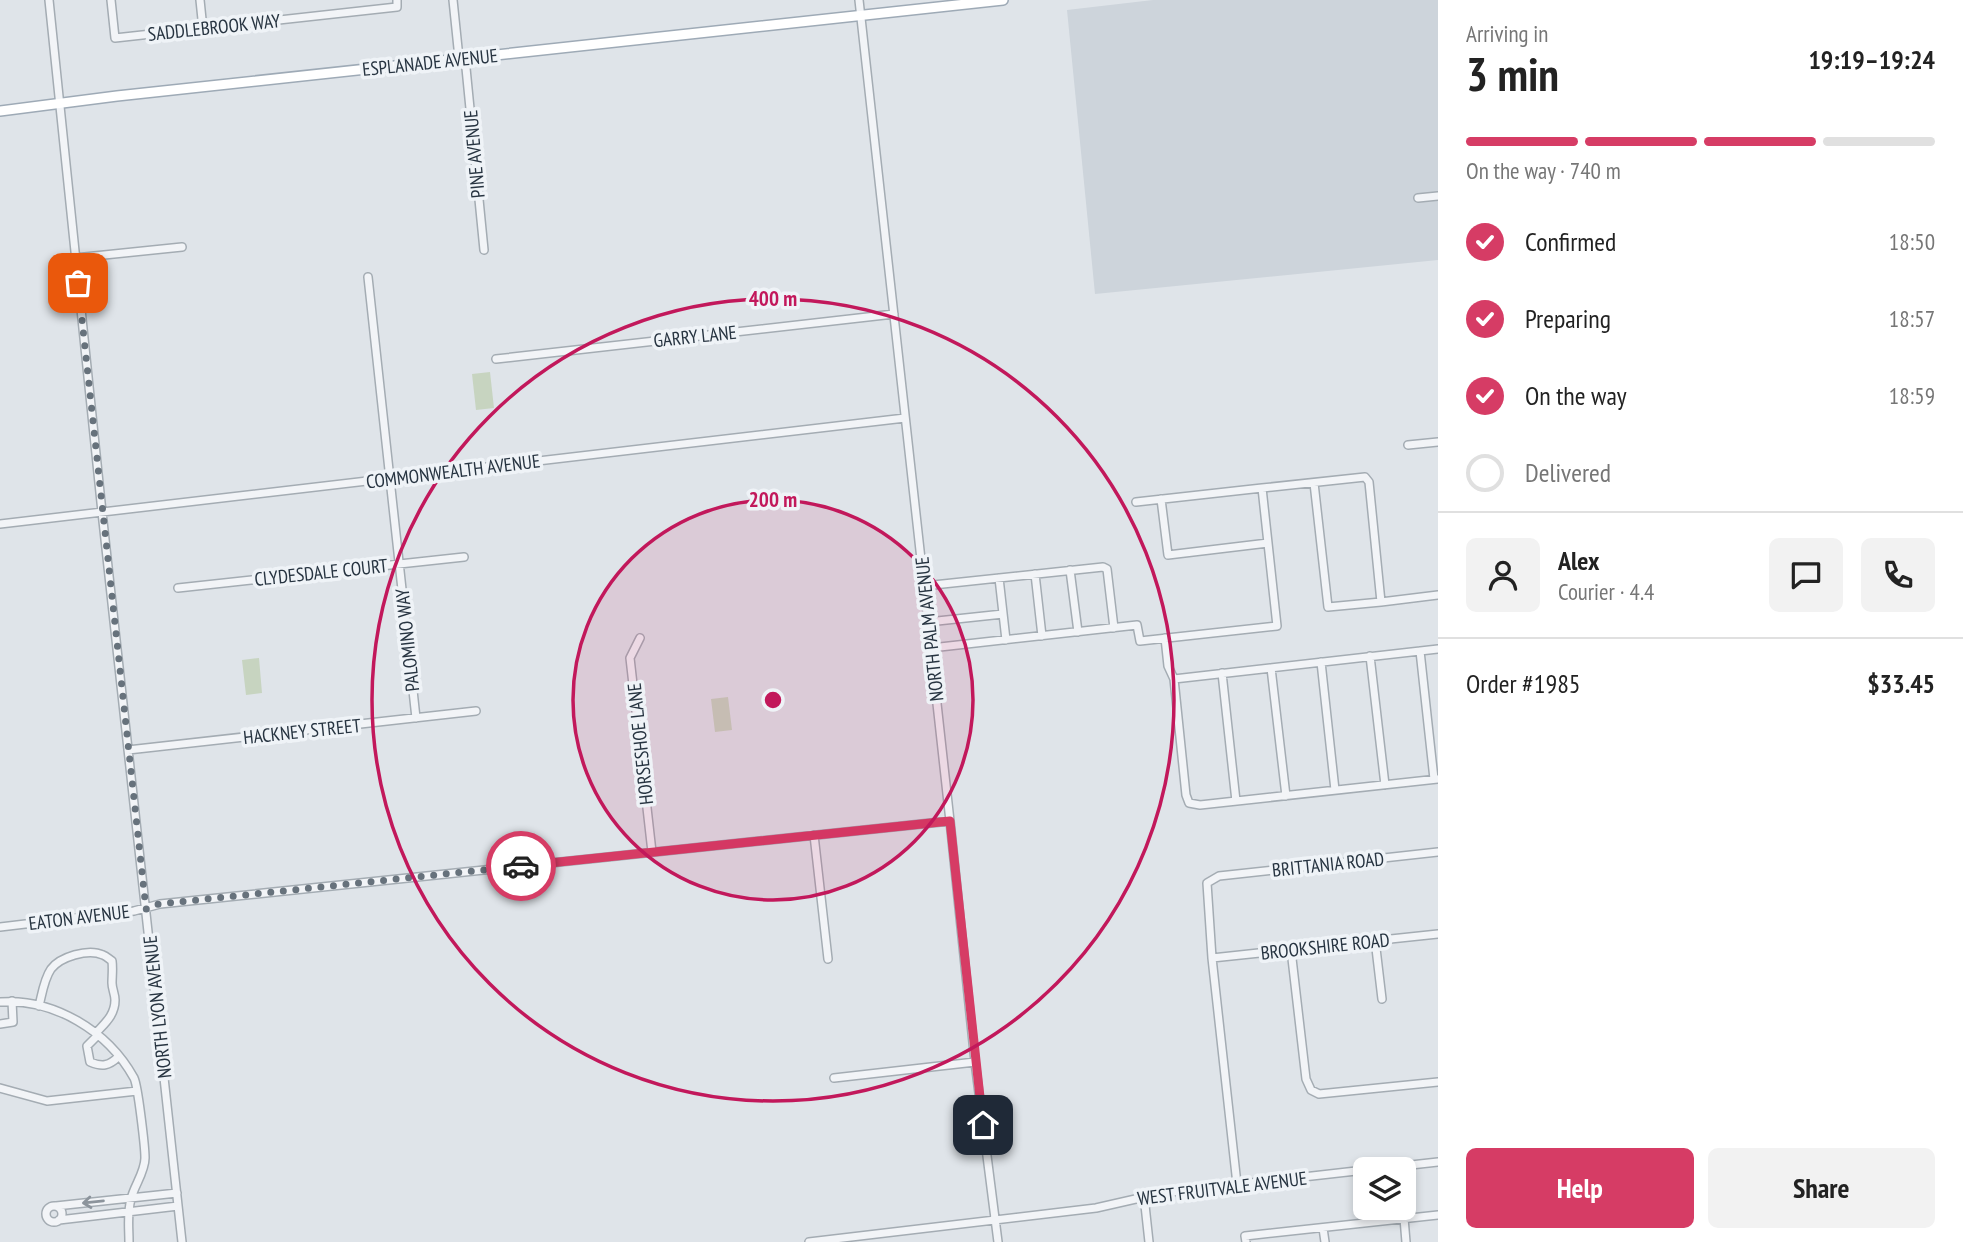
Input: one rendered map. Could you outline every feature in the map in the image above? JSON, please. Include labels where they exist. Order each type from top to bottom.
[{"type":"main road","name":"ESPLANADE AVENUE","points":[[0,111],[1003,0]]},
{"type":"street","name":"NORTH LYON AVENUE","points":[[48,0],[182,1242]]},
{"type":"street","name":"SADDLEBROOK WAY","points":[[111,0],[115,38],[397,4]]},
{"type":"street","points":[[200,0],[203,29]]},
{"type":"street","name":"PINE AVENUE","points":[[453,0],[484,250]]},
{"type":"street","name":"NORTH PALM AVENUE","points":[[859,0],[975,1062],[998,1242]]},
{"type":"street","points":[[1418,198],[1438,196]]},
{"type":"street","points":[[75,258],[182,247]]},
{"type":"street","name":"PALOMINO WAY","points":[[368,277],[416,718]]},
{"type":"street","name":"GARRY LANE","points":[[496,359],[894,314]]},
{"type":"street","name":"COMMONWEALTH AVENUE","points":[[0,524],[905,418]]},
{"type":"street","points":[[1408,445],[1438,442]]},
{"type":"street","points":[[1136,502],[1365,477],[1369,482],[1381,602]]},
{"type":"street","points":[[1314,483],[1328,607],[1438,595]]},
{"type":"street","points":[[931,648],[1137,625],[1139,641],[1277,626],[1262,488]]},
{"type":"street","points":[[1161,499],[1168,555],[1268,542]]},
{"type":"street","name":"CLYDESDALE COURT","points":[[178,588],[464,557]]},
{"type":"street","points":[[924,586],[1103,567],[1107,569],[1114,628]]},
{"type":"street","points":[[1070,570],[1078,632]]},
{"type":"street","points":[[1035,574],[1042,636]]},
{"type":"street","points":[[999,578],[1006,640]]},
{"type":"street","points":[[928,622],[1003,614]]},
{"type":"street","name":"HORSESHOE LANE","points":[[640,638],[630,658],[652,852]]},
{"type":"street","points":[[1165,638],[1168,666],[1174,679],[1186,795],[1189,803],[1200,805],[1436,779],[1420,651]]},
{"type":"street","points":[[1174,679],[1438,649]]},
{"type":"street","points":[[1370,656],[1385,785]]},
{"type":"street","points":[[1321,662],[1335,790]]},
{"type":"street","points":[[1272,668],[1286,796]]},
{"type":"street","points":[[1222,673],[1236,801]]},
{"type":"street","name":"HACKNEY STREET","points":[[128,750],[476,712]]},
{"type":"street","name":"EATON AVENUE","points":[[0,927],[146,909],[159,904],[950,821]]},
{"type":"street","points":[[814,835],[828,959]]},
{"type":"street","name":"BRITTANIA ROAD","points":[[1212,958],[1206,883],[1219,876],[1438,852]]},
{"type":"street","name":"BROOKSHIRE ROAD","points":[[1212,958],[1438,934]]},
{"type":"street","points":[[1375,940],[1382,999]]},
{"type":"street","points":[[1291,950],[1306,1079],[1311,1090],[1319,1094],[1438,1082]]},
{"type":"street","points":[[39,1006],[52,967],[79,954],[103,954],[112,961],[114,1009],[87,1046],[90,1062],[100,1066],[111,1063],[118,1057]]},
{"type":"street","points":[[1212,958],[1237,1184]]},
{"type":"street","points":[[0,1002],[39,1006],[66,1014],[97,1034],[135,1080],[145,1161],[128,1212],[129,1242]]},
{"type":"street","points":[[0,1024],[13,1022],[12,1002]]},
{"type":"street","points":[[834,1078],[975,1062]]},
{"type":"street","points":[[0,1088],[47,1101],[137,1091]]},
{"type":"street","points":[[1416,1164],[1438,1162]]},
{"type":"street","name":"WEST FRUITVALE AVENUE","points":[[809,1242],[996,1221],[1096,1208],[1144,1196],[1353,1171]]},
{"type":"street","points":[[177,1193],[50,1206],[46,1217],[52,1222],[178,1206]]},
{"type":"street","points":[[149,1196],[150,1210]]},
{"type":"street","points":[[1144,1196],[1149,1242]]},
{"type":"street","points":[[55,1206],[60,1208],[62,1213],[59,1220]]},
{"type":"street","points":[[1416,1217],[1438,1215]]},
{"type":"street","points":[[1246,1239],[1388,1220]]},
{"type":"street","points":[[1404,1220],[1406,1242]]},
{"type":"street","points":[[1323,1228],[1325,1242]]},
{"type":"shaded area","points":[[1153,0],[1438,0],[1438,260],[1095,294],[1067,10]]},
{"type":"green space","points":[[490,372],[494,408],[476,410],[472,374]]},
{"type":"green space","points":[[259,658],[262,693],[246,695],[242,660]]},
{"type":"green space","points":[[728,697],[732,730],[715,732],[711,699]]},
{"type":"way so far","points":[[78,283],[146,909],[159,904],[521,866]]},
{"type":"route","points":[[521,866],[950,821],[983,1125]]}]
